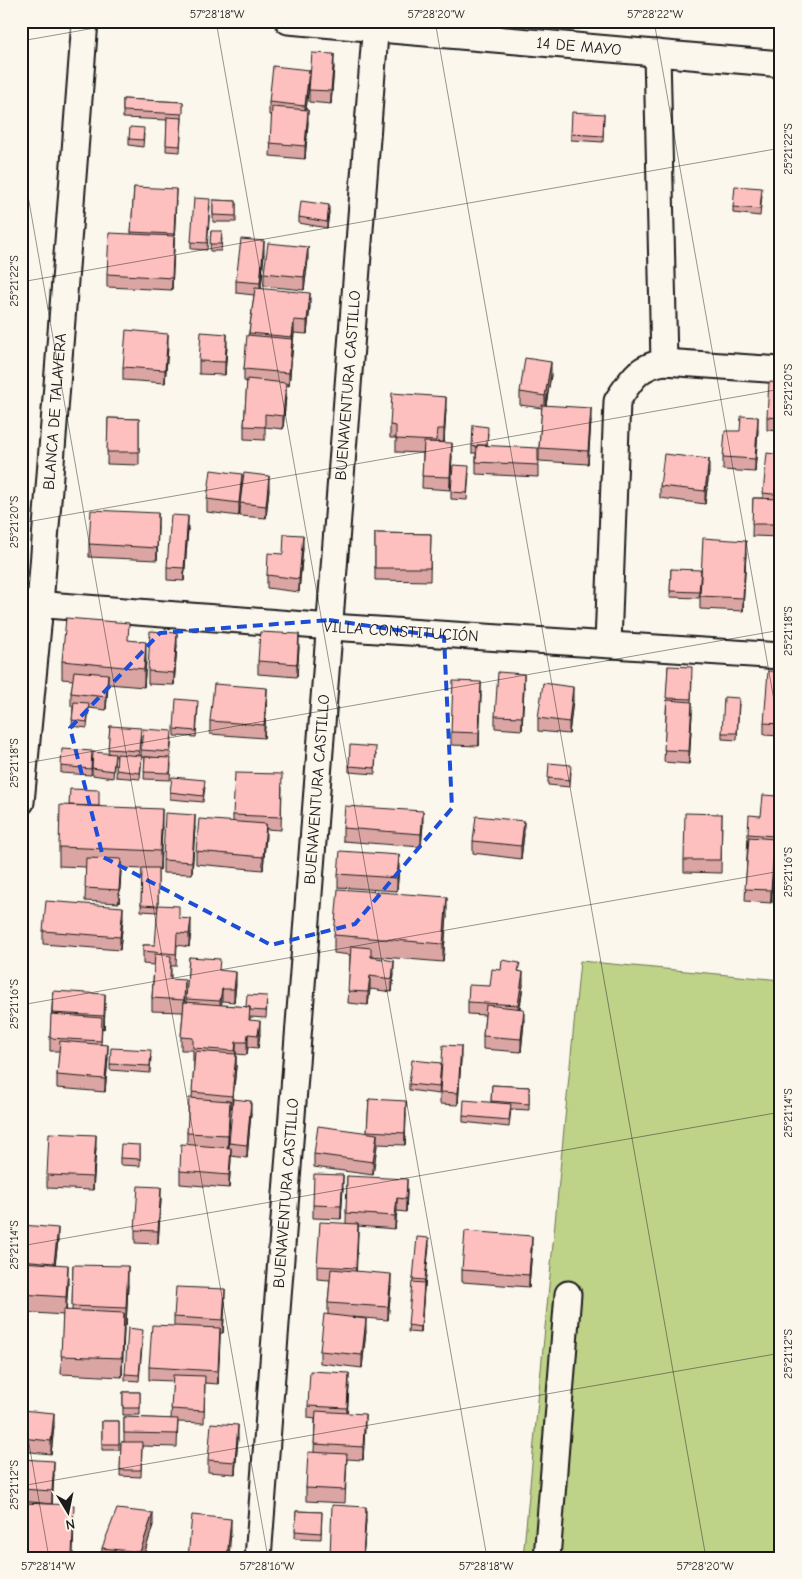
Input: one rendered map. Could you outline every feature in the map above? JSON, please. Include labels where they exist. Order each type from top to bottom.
[{"type":"street","name":"BLANCA DE TALAVERA","points":[[21,802],[31,604],[85,21]]},
{"type":"street","name":"14 DE MAYO","points":[[288,21],[376,24],[781,64]]},
{"type":"street","name":"BUENAVENTURA CASTILLO","points":[[258,1558],[376,24]]},
{"type":"street","points":[[656,53],[664,362]]},
{"type":"street","points":[[608,644],[617,401],[632,379],[647,365],[664,362],[781,370]]},
{"type":"street","name":"VILLA CONSTITUCIÓN","points":[[31,604],[331,627],[781,656]]},
{"type":"street","points":[[548,1558],[568,1294]]},
{"type":"highlighted area","points":[[329,620],[444,637],[452,808],[355,924],[271,945],[103,857],[70,728],[160,633]]},
{"type":"green space","points":[[580,961],[781,980],[781,1558],[523,1558]]},
{"type":"building","points":[[312,53],[334,54],[331,91],[309,90]]},
{"type":"building","points":[[273,66],[309,70],[305,106],[269,102]]},
{"type":"building","points":[[123,99],[183,102],[183,114],[123,111]]},
{"type":"building","points":[[272,107],[308,110],[305,146],[270,143]]},
{"type":"building","points":[[572,112],[604,114],[603,136],[571,134]]},
{"type":"building","points":[[167,117],[182,118],[180,146],[166,145]]},
{"type":"building","points":[[130,127],[144,128],[143,140],[129,139]]},
{"type":"building","points":[[735,186],[762,188],[760,209],[733,207]]},
{"type":"building","points":[[134,187],[176,189],[174,234],[131,232]]},
{"type":"building","points":[[194,198],[210,199],[207,243],[191,242]]},
{"type":"building","points":[[213,200],[236,201],[236,216],[213,215]]},
{"type":"building","points":[[301,201],[329,205],[327,222],[299,217]]},
{"type":"building","points":[[779,228],[781,228],[781,275],[775,274]]},
{"type":"building","points":[[211,231],[222,231],[221,244],[210,244]]},
{"type":"building","points":[[109,233],[174,236],[172,278],[107,274]]},
{"type":"building","points":[[241,239],[264,241],[260,283],[236,281]]},
{"type":"building","points":[[268,243],[308,247],[304,277],[264,273]]},
{"type":"building","points":[[255,288],[310,293],[307,321],[294,320],[292,337],[249,333]]},
{"type":"building","points":[[126,330],[168,334],[165,370],[123,367]]},
{"type":"building","points":[[201,332],[227,334],[225,362],[199,361]]},
{"type":"building","points":[[247,335],[292,339],[289,373],[244,369]]},
{"type":"building","points":[[525,358],[551,362],[545,396],[520,392]]},
{"type":"building","points":[[247,379],[286,383],[283,416],[265,414],[265,427],[244,426]]},
{"type":"building","points":[[769,382],[781,383],[781,418],[767,417]]},
{"type":"building","points":[[392,393],[446,397],[444,429],[437,429],[436,441],[396,439],[396,426],[390,425]]},
{"type":"building","points":[[542,405],[591,408],[588,451],[539,448]]},
{"type":"building","points":[[741,416],[758,417],[755,459],[723,457],[725,431],[740,431]]},
{"type":"building","points":[[108,418],[139,419],[139,452],[107,452]]},
{"type":"building","points":[[473,425],[488,427],[487,445],[472,446]]},
{"type":"building","points":[[424,442],[452,443],[450,477],[422,476]]},
{"type":"building","points":[[477,445],[538,448],[538,465],[476,462]]},
{"type":"building","points":[[767,453],[781,455],[781,495],[763,493]]},
{"type":"building","points":[[664,454],[709,459],[705,491],[660,486]]},
{"type":"building","points":[[453,465],[469,466],[467,493],[451,492]]},
{"type":"building","points":[[211,470],[242,474],[239,503],[207,499]]},
{"type":"building","points":[[244,473],[269,476],[266,506],[240,503]]},
{"type":"building","points":[[753,498],[781,499],[781,524],[752,524]]},
{"type":"building","points":[[91,510],[158,513],[157,548],[89,544]]},
{"type":"building","points":[[171,515],[188,516],[184,568],[167,567]]},
{"type":"building","points":[[375,533],[431,534],[430,568],[375,568]]},
{"type":"building","points":[[284,534],[303,535],[299,579],[267,575],[268,553],[283,554]]},
{"type":"building","points":[[703,538],[746,541],[743,598],[700,596]]},
{"type":"building","points":[[671,569],[701,570],[699,592],[670,591]]},
{"type":"building","points":[[66,618],[129,623],[128,640],[146,642],[144,669],[62,661]]},
{"type":"building","points":[[150,631],[177,633],[174,673],[148,671]]},
{"type":"building","points":[[260,632],[299,634],[297,664],[258,661]]},
{"type":"building","points":[[668,666],[692,667],[691,699],[666,698]]},
{"type":"building","points":[[74,671],[108,674],[106,697],[71,693]]},
{"type":"building","points":[[768,671],[781,672],[781,724],[764,723]]},
{"type":"building","points":[[498,672],[524,674],[522,717],[495,716]]},
{"type":"building","points":[[453,681],[481,682],[479,733],[451,732]]},
{"type":"building","points":[[543,683],[573,687],[569,722],[538,718]]},
{"type":"building","points":[[214,684],[267,688],[264,725],[210,721]]},
{"type":"building","points":[[724,697],[739,698],[737,733],[722,733]]},
{"type":"building","points":[[176,699],[198,701],[196,731],[174,729]]},
{"type":"building","points":[[667,700],[692,702],[689,751],[664,750]]},
{"type":"building","points":[[74,702],[89,703],[87,722],[72,720]]},
{"type":"building","points":[[110,726],[141,728],[139,751],[108,749]]},
{"type":"building","points":[[143,729],[172,731],[170,752],[141,750]]},
{"type":"building","points":[[350,745],[376,747],[375,768],[349,766]]},
{"type":"building","points":[[62,749],[92,751],[91,769],[61,766]]},
{"type":"building","points":[[93,752],[115,754],[113,771],[92,768]]},
{"type":"building","points":[[117,754],[142,756],[140,773],[116,770]]},
{"type":"building","points":[[145,757],[171,758],[170,773],[144,772]]},
{"type":"building","points":[[549,763],[571,765],[570,780],[548,778]]},
{"type":"building","points":[[235,773],[282,774],[281,817],[233,815]]},
{"type":"building","points":[[172,777],[205,780],[203,796],[170,792]]},
{"type":"building","points":[[70,789],[99,790],[99,806],[69,805]]},
{"type":"building","points":[[763,795],[777,796],[774,836],[748,834],[749,815],[761,816]]},
{"type":"building","points":[[60,805],[162,809],[160,851],[59,847]]},
{"type":"building","points":[[345,806],[423,811],[421,834],[343,828]]},
{"type":"building","points":[[165,813],[195,815],[192,862],[163,860]]},
{"type":"building","points":[[685,813],[722,814],[721,860],[684,860]]},
{"type":"building","points":[[476,816],[524,821],[521,846],[473,841]]},
{"type":"building","points":[[199,819],[266,824],[263,857],[196,851]]},
{"type":"building","points":[[749,837],[775,839],[771,890],[745,889]]},
{"type":"building","points":[[340,851],[399,855],[397,878],[338,874]]},
{"type":"building","points":[[775,856],[781,856],[781,891],[773,891]]},
{"type":"building","points":[[86,858],[121,859],[119,890],[85,888]]},
{"type":"building","points":[[142,868],[158,868],[158,906],[141,905]]},
{"type":"building","points":[[338,889],[447,897],[443,944],[334,935]]},
{"type":"building","points":[[46,901],[123,907],[120,937],[43,931]]},
{"type":"building","points":[[158,905],[179,906],[179,918],[191,919],[189,934],[177,933],[176,954],[143,951],[143,945],[155,945]]},
{"type":"building","points":[[351,946],[371,948],[371,957],[394,961],[392,979],[370,976],[368,992],[348,991]]},
{"type":"building","points":[[155,954],[171,956],[170,979],[185,980],[184,1000],[152,998]]},
{"type":"building","points":[[189,957],[220,959],[219,970],[236,972],[234,989],[222,989],[220,1001],[186,999]]},
{"type":"building","points":[[502,960],[520,963],[518,971],[523,972],[518,1005],[468,1002],[469,985],[490,986],[492,969],[501,970]]},
{"type":"building","points":[[53,991],[105,994],[104,1016],[52,1013]]},
{"type":"building","points":[[247,995],[267,996],[266,1011],[250,1010],[250,1007],[246,1007]]},
{"type":"building","points":[[184,1002],[250,1007],[249,1020],[260,1021],[258,1035],[248,1034],[247,1042],[236,1042],[235,1051],[193,1048],[193,1038],[181,1037]]},
{"type":"building","points":[[486,1005],[524,1009],[521,1039],[483,1036]]},
{"type":"building","points":[[51,1014],[102,1018],[101,1041],[50,1038]]},
{"type":"building","points":[[60,1041],[108,1045],[105,1079],[57,1075]]},
{"type":"building","points":[[443,1045],[461,1046],[458,1093],[440,1092]]},
{"type":"building","points":[[111,1048],[151,1050],[150,1066],[110,1064]]},
{"type":"building","points":[[195,1051],[236,1054],[232,1096],[192,1092]]},
{"type":"building","points":[[412,1060],[441,1063],[439,1087],[409,1084]]},
{"type":"building","points":[[492,1085],[529,1087],[529,1104],[491,1101]]},
{"type":"building","points":[[189,1098],[230,1101],[228,1135],[187,1133]]},
{"type":"building","points":[[233,1099],[251,1101],[247,1145],[229,1143]]},
{"type":"building","points":[[369,1099],[406,1101],[405,1133],[367,1131]]},
{"type":"building","points":[[464,1100],[511,1104],[509,1120],[463,1116]]},
{"type":"building","points":[[318,1126],[377,1134],[373,1162],[314,1154]]},
{"type":"building","points":[[49,1133],[96,1135],[93,1177],[47,1175]]},
{"type":"building","points":[[121,1144],[140,1145],[140,1159],[120,1158]]},
{"type":"building","points":[[181,1144],[231,1148],[229,1175],[180,1171]]},
{"type":"building","points":[[314,1174],[343,1175],[341,1206],[313,1205]]},
{"type":"building","points":[[347,1176],[407,1179],[406,1199],[397,1198],[395,1216],[346,1213]]},
{"type":"building","points":[[138,1186],[161,1187],[158,1231],[135,1230]]},
{"type":"building","points":[[320,1222],[358,1224],[356,1268],[317,1266]]},
{"type":"building","points":[[22,1225],[58,1228],[54,1263],[21,1260]]},
{"type":"building","points":[[465,1231],[532,1236],[529,1275],[462,1270]]},
{"type":"building","points":[[417,1237],[429,1238],[425,1280],[413,1279]]},
{"type":"building","points":[[21,1262],[68,1265],[66,1297],[21,1294]]},
{"type":"building","points":[[73,1265],[128,1266],[126,1308],[72,1306]]},
{"type":"building","points":[[331,1269],[391,1274],[388,1307],[328,1303]]},
{"type":"building","points":[[412,1282],[424,1283],[421,1327],[408,1325]]},
{"type":"building","points":[[176,1287],[225,1289],[223,1320],[174,1317]]},
{"type":"building","points":[[63,1310],[124,1313],[122,1358],[61,1356]]},
{"type":"building","points":[[324,1314],[366,1319],[362,1355],[320,1351]]},
{"type":"building","points":[[152,1325],[220,1328],[218,1371],[149,1367]]},
{"type":"building","points":[[128,1328],[143,1330],[139,1375],[125,1374]]},
{"type":"building","points":[[310,1371],[349,1373],[347,1408],[308,1406]]},
{"type":"building","points":[[173,1375],[205,1376],[204,1411],[171,1409]]},
{"type":"building","points":[[123,1392],[140,1392],[140,1408],[123,1408]]},
{"type":"building","points":[[21,1410],[54,1413],[51,1441],[21,1438]]},
{"type":"building","points":[[316,1411],[365,1414],[363,1447],[314,1444]]},
{"type":"building","points":[[124,1417],[178,1419],[177,1434],[124,1433]]},
{"type":"building","points":[[102,1421],[119,1421],[119,1444],[102,1444]]},
{"type":"building","points":[[211,1423],[238,1425],[235,1462],[208,1460]]},
{"type":"building","points":[[121,1442],[142,1442],[141,1470],[120,1470]]},
{"type":"building","points":[[308,1452],[347,1454],[345,1490],[306,1488]]},
{"type":"building","points":[[21,1459],[54,1461],[52,1491],[21,1489]]},
{"type":"building","points":[[23,1503],[74,1505],[72,1556],[21,1554]]},
{"type":"building","points":[[332,1505],[366,1507],[363,1558],[330,1556]]},
{"type":"building","points":[[117,1509],[153,1513],[140,1552],[102,1548]]},
{"type":"building","points":[[296,1511],[322,1512],[321,1533],[295,1531]]},
{"type":"building","points":[[192,1515],[231,1519],[227,1558],[188,1558]]}]
